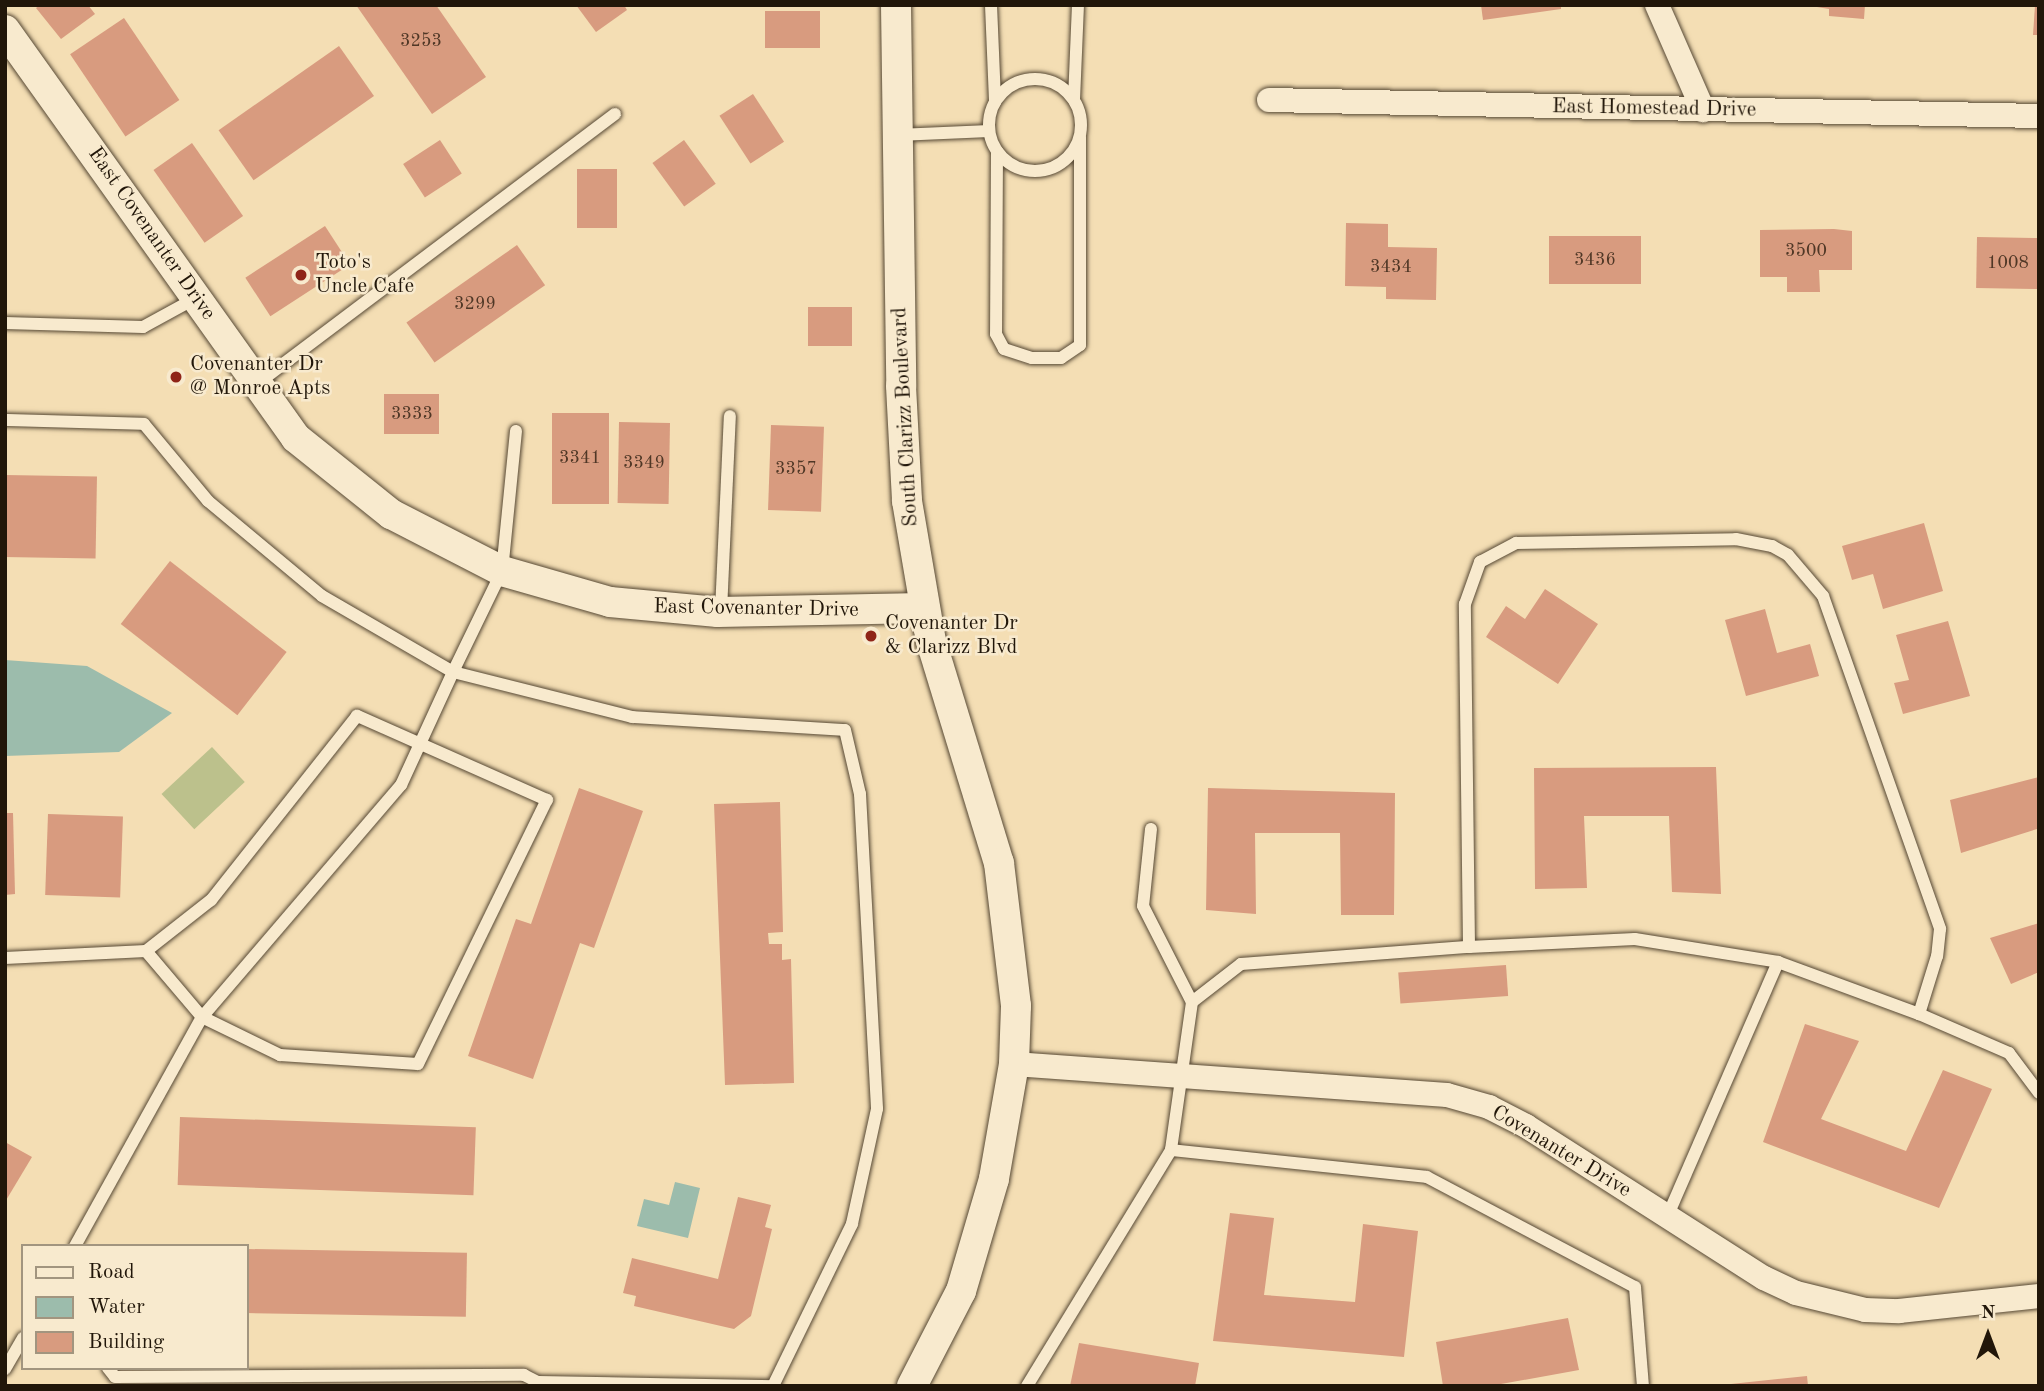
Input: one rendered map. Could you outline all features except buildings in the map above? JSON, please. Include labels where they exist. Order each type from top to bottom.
[{"type":"street","name":"South Clarizz Boulevard","points":[[896,5],[902,399],[908,502],[923,608],[999,863],[1013,948],[1014,1064],[994,1180],[961,1291],[912,1386]]},
{"type":"street","points":[[1657,5],[1703,110]]},
{"type":"street","name":"East Covenanter Drive","points":[[5,30],[198,297],[254,385],[296,438],[342,478],[391,514],[502,571],[610,602],[721,612],[923,608]]},
{"type":"street","name":"East Homestead Drive","points":[[1269,100],[2039,116]]},
{"type":"street","name":"Covenanter Drive","points":[[1014,1064],[1447,1095],[1489,1107],[1764,1278],[1827,1303],[1899,1311],[2039,1296]]},
{"type":"lane","points":[[991,5],[995,102],[989,131],[997,151],[996,334],[1004,349],[1032,358],[1061,358],[1080,345],[1080,137],[1074,100],[1078,5]]},
{"type":"lane","points":[[995,102],[1018,82],[1034,79],[1056,85],[1074,100]]},
{"type":"lane","points":[[254,385],[615,114]]},
{"type":"lane","points":[[898,135],[989,131]]},
{"type":"lane","points":[[997,151],[1021,169],[1037,171],[1065,160],[1080,137]]},
{"type":"lane","points":[[5,323],[143,327],[198,297]]},
{"type":"lane","points":[[721,612],[730,416]]},
{"type":"lane","points":[[5,420],[144,424],[208,502],[322,596],[453,672],[632,718],[845,730],[860,794],[877,1109],[852,1224],[774,1385],[537,1384],[524,1375],[115,1377],[110,1370]]},
{"type":"lane","points":[[76,1244],[202,1017],[401,785],[502,571],[516,431]]},
{"type":"lane","points":[[1469,947],[1465,604],[1480,562],[1516,543],[1754,541],[1788,555],[1823,596],[1934,910],[1940,943],[1919,1014]]},
{"type":"lane","points":[[5,958],[146,951],[211,900],[357,716],[421,741],[547,800],[418,1064],[280,1055],[202,1017],[146,951]]},
{"type":"lane","points":[[1027,1386],[1171,1150],[1178,1077],[1192,1002],[1143,906],[1151,829]]},
{"type":"lane","points":[[1192,1002],[1241,964],[1469,947],[1635,939],[1778,962],[1919,1014],[2009,1053],[2039,1093]]},
{"type":"lane","points":[[1667,1217],[1778,962]]},
{"type":"lane","points":[[1171,1150],[1427,1177],[1635,1287],[1643,1386]]},
{"type":"lane","points":[[5,1369],[21,1341]]},
{"type":"green space","points":[[212,747],[245,782],[194,829],[162,794]]},
{"type":"water","points":[[5,660],[87,666],[172,713],[119,752],[5,756]]},
{"type":"water","points":[[675,1182],[700,1188],[688,1238],[637,1226],[644,1199],[669,1205]]},
{"type":"place","name":"Toto's Uncle Cafe","points":[[301,275]]},
{"type":"place","name":"Covenanter Dr @ Monroe Apts","points":[[176,377]]},
{"type":"place","name":"Covenanter Dr & Clarizz Blvd","points":[[871,636]]}]
